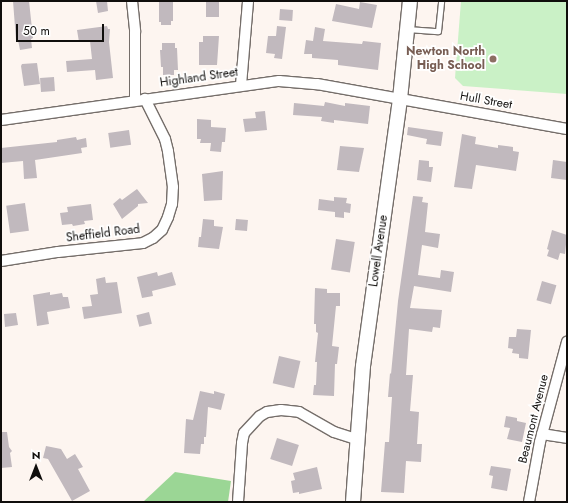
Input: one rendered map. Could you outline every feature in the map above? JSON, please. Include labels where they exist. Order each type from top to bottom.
[{"type":"street","points":[[132,1],[140,100]]},
{"type":"street","points":[[241,85],[248,1]]},
{"type":"street","name":"Lowell Avenue","points":[[353,502],[356,440],[368,331],[400,99],[410,1]]},
{"type":"street","name":"Highland Street","points":[[1,120],[241,85],[279,81],[296,81],[400,99]]},
{"type":"street","name":"Hull Street","points":[[400,99],[567,129]]},
{"type":"street","name":"Sheffield Road","points":[[1,261],[58,252],[136,245],[153,238],[162,230],[172,204],[173,187],[169,158],[165,139],[140,100]]},
{"type":"street","name":"Beaumont Avenue","points":[[529,502],[542,434],[567,342]]},
{"type":"street","points":[[238,502],[244,433],[260,416],[267,412],[281,410],[299,412],[334,432],[356,440]]},
{"type":"street","points":[[542,434],[567,438]]},
{"type":"lane","points":[[408,29],[438,31],[441,1]]},
{"type":"green space","name":"Newton North High School","points":[[461,1],[567,1],[567,94],[463,86],[455,78]]},
{"type":"green space","points":[[175,472],[231,481],[228,502],[143,502]]},
{"type":"building","points":[[13,1],[29,1],[33,38],[31,39],[32,48],[20,50],[18,40],[16,40]]},
{"type":"building","points":[[96,1],[107,1],[108,11],[98,13]]},
{"type":"building","points":[[159,1],[173,1],[173,21],[171,21],[171,25],[161,25],[161,22],[159,22]]},
{"type":"building","points":[[206,1],[219,1],[219,17],[206,17]]},
{"type":"building","points":[[360,2],[377,5],[372,28],[332,21],[336,4],[359,9]]},
{"type":"building","points":[[280,9],[293,10],[292,21],[279,20]]},
{"type":"building","points":[[107,26],[108,29],[110,29],[109,42],[113,78],[96,80],[95,70],[67,72],[66,61],[92,59],[90,41],[79,42],[77,30]]},
{"type":"building","points":[[277,26],[286,27],[282,59],[274,58],[275,54],[266,53],[268,36],[276,36]]},
{"type":"building","points":[[315,27],[325,29],[323,41],[362,44],[363,41],[381,43],[378,70],[338,65],[338,60],[312,58],[312,54],[304,54],[306,40],[313,41]]},
{"type":"building","points":[[203,36],[219,36],[217,65],[199,65],[199,42],[203,42]]},
{"type":"building","points":[[162,43],[175,43],[175,48],[177,48],[178,70],[174,70],[174,75],[163,75],[160,50],[162,50]]},
{"type":"building","points":[[37,63],[40,84],[24,86],[22,64]]},
{"type":"building","points":[[54,77],[55,91],[41,92],[40,78]]},
{"type":"building","points":[[325,102],[345,106],[345,103],[370,106],[368,124],[334,120],[334,123],[321,121],[322,117],[293,115],[294,103],[324,106]]},
{"type":"building","points":[[265,111],[267,130],[245,132],[243,119],[256,118],[255,112]]},
{"type":"building","points":[[197,119],[211,120],[211,127],[226,128],[225,142],[222,142],[221,152],[210,151],[211,143],[200,143],[201,139],[197,139]]},
{"type":"building","points":[[408,127],[443,132],[441,146],[426,144],[427,139],[407,135]]},
{"type":"building","points":[[129,130],[131,145],[110,148],[108,133]]},
{"type":"building","points":[[462,134],[476,137],[475,144],[498,148],[498,145],[513,147],[513,151],[519,152],[516,171],[476,165],[472,189],[454,187]]},
{"type":"building","points":[[76,137],[77,140],[86,138],[87,147],[81,148],[82,153],[35,160],[37,178],[24,179],[23,161],[1,163],[1,148],[57,142],[57,140]]},
{"type":"building","points":[[340,146],[364,148],[359,172],[337,170]]},
{"type":"building","points":[[419,160],[429,161],[429,167],[433,167],[431,182],[417,180]]},
{"type":"building","points":[[553,160],[567,162],[567,180],[551,178]]},
{"type":"building","points":[[223,171],[222,200],[204,201],[202,174]]},
{"type":"building","points":[[137,189],[148,203],[138,204],[138,206],[122,219],[113,204],[120,198],[122,200]]},
{"type":"building","points":[[413,196],[423,197],[422,202],[428,203],[425,232],[440,234],[438,248],[422,245],[418,275],[440,278],[441,270],[454,272],[451,292],[414,286],[410,308],[442,310],[440,328],[433,327],[432,332],[409,329],[406,375],[413,375],[410,411],[419,412],[417,444],[422,444],[421,462],[406,461],[404,493],[381,492],[385,442],[389,442],[392,397],[388,397],[390,373],[391,374],[398,301]]},
{"type":"building","points":[[334,197],[347,198],[346,203],[351,204],[350,213],[344,212],[344,218],[335,217],[335,212],[318,210],[319,199],[334,201]]},
{"type":"building","points":[[25,203],[29,231],[10,233],[6,206]]},
{"type":"building","points":[[91,204],[93,220],[84,221],[85,224],[73,226],[72,224],[62,225],[60,213],[68,212],[67,207]]},
{"type":"building","points":[[203,219],[214,220],[214,226],[223,227],[219,249],[198,247]]},
{"type":"building","points":[[236,219],[248,220],[247,231],[235,230]]},
{"type":"building","points":[[552,230],[567,235],[565,254],[560,253],[558,260],[547,256],[549,250],[547,249]]},
{"type":"building","points":[[336,239],[355,242],[350,273],[331,270]]},
{"type":"building","points":[[157,272],[158,276],[172,272],[176,285],[152,291],[153,296],[142,298],[137,277]]},
{"type":"building","points":[[105,277],[106,283],[117,282],[122,313],[84,319],[82,307],[92,306],[90,295],[98,294],[96,279]]},
{"type":"building","points":[[542,281],[556,285],[551,304],[536,300]]},
{"type":"building","points":[[315,288],[327,289],[327,293],[340,293],[340,306],[336,306],[332,346],[339,347],[337,364],[335,364],[334,396],[313,395],[314,385],[316,385],[317,362],[315,362],[318,333],[316,332],[316,324],[314,324]]},
{"type":"building","points":[[50,292],[50,295],[62,293],[63,297],[68,297],[70,308],[47,312],[49,324],[37,326],[33,295]]},
{"type":"building","points":[[149,312],[152,324],[139,327],[136,315]]},
{"type":"building","points":[[16,313],[18,325],[5,327],[4,314]]},
{"type":"building","points":[[517,329],[531,330],[528,359],[519,358],[519,354],[512,353],[513,349],[508,348],[509,337],[516,337]]},
{"type":"building","points":[[279,356],[300,361],[294,388],[273,383]]},
{"type":"building","points":[[200,391],[214,394],[214,391],[225,394],[221,410],[208,407],[206,437],[204,437],[204,444],[201,444],[200,454],[184,453],[186,419],[193,420]]},
{"type":"building","points":[[506,416],[517,418],[517,421],[526,423],[522,442],[507,439],[510,428],[504,427]]},
{"type":"building","points":[[1,432],[7,432],[9,447],[12,451],[10,453],[12,467],[1,468]]},
{"type":"building","points":[[277,438],[299,445],[292,466],[270,459]]},
{"type":"building","points":[[46,446],[61,449],[67,459],[75,454],[83,467],[78,469],[90,491],[72,501],[48,459],[43,458]]},
{"type":"building","points":[[491,466],[511,469],[507,491],[491,488],[493,476],[489,475]]},
{"type":"building","points":[[317,467],[322,489],[299,494],[299,492],[293,493],[291,481],[295,480],[293,473]]},
{"type":"place","name":"Newton North High School","points":[[493,59]]}]
